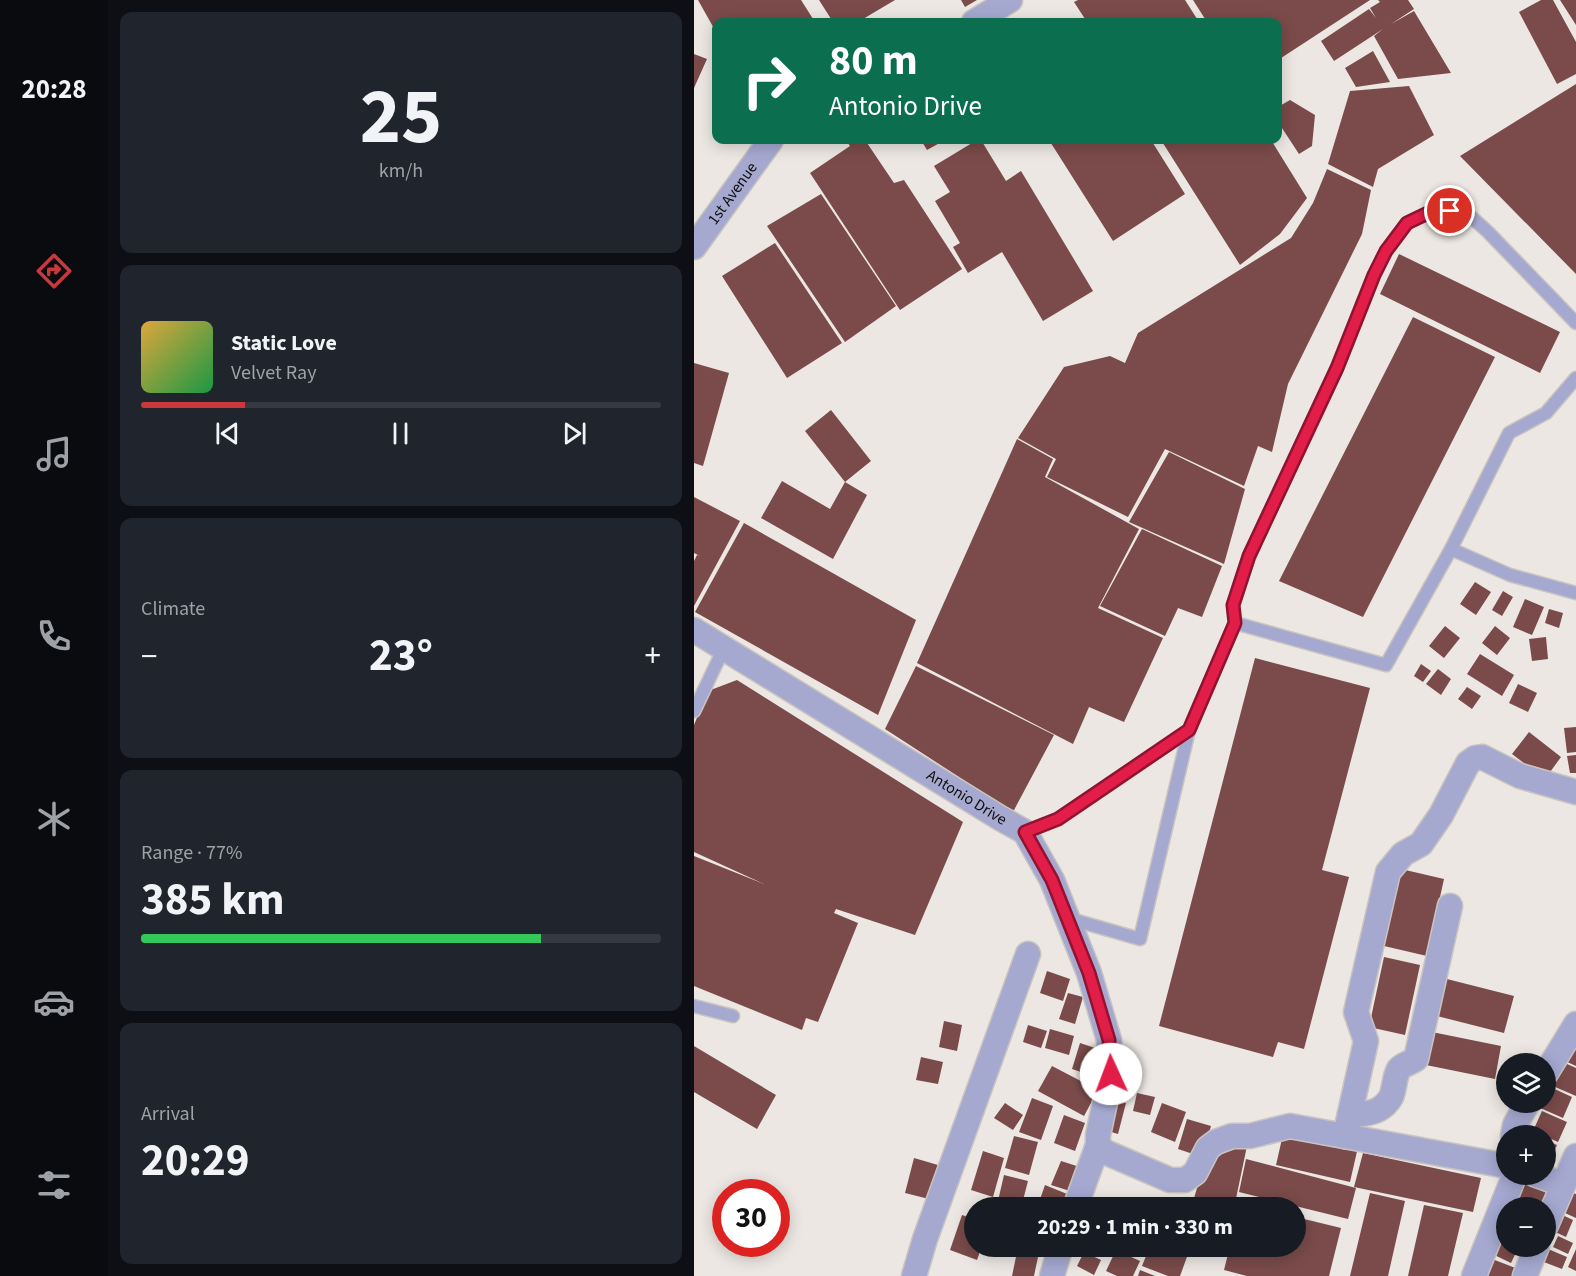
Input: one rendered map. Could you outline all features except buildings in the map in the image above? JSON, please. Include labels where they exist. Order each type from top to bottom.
[{"type":"street","points":[[981,18],[1010,0]]},
{"type":"street","name":"1st Avenue","points":[[694,247],[768,144]]},
{"type":"street","name":"Antonio Drive","points":[[694,630],[1025,832]]},
{"type":"street","points":[[1347,1125],[1366,1041],[1356,1012],[1388,872],[1403,854],[1421,844],[1441,815],[1468,763],[1475,758],[1482,757],[1520,776],[1576,792]]},
{"type":"street","points":[[1025,832],[1052,880],[1065,918],[1089,973],[1109,1040],[1111,1074],[1098,1135],[1098,1145],[1079,1197]]},
{"type":"street","points":[[1347,1125],[1379,1110],[1391,1097],[1399,1070],[1416,1059],[1450,906]]},
{"type":"street","points":[[914,1276],[933,1216],[1028,954]]},
{"type":"street","points":[[1556,1057],[1576,1024]]},
{"type":"street","points":[[1098,1145],[1105,1152],[1170,1180],[1185,1180],[1195,1173],[1208,1148],[1216,1142],[1232,1136],[1250,1136],[1290,1126],[1347,1125],[1496,1163]]},
{"type":"street","points":[[1556,1199],[1576,1156]]},
{"type":"street","points":[[1556,1182],[1562,1184]]},
{"type":"street","points":[[1474,1276],[1511,1185]]},
{"type":"street","points":[[1052,1276],[1058,1257]]},
{"type":"street","points":[[1525,1276],[1533,1257]]},
{"type":"lane","points":[[1065,918],[1140,939],[1178,786],[1189,730],[1235,623],[1233,605],[1249,556],[1337,368],[1374,275],[1386,251],[1407,223],[1430,212],[1467,213],[1576,323]]},
{"type":"lane","points":[[1235,623],[1386,665],[1451,549],[1509,433],[1546,413],[1576,378]]},
{"type":"lane","points":[[1451,549],[1510,575],[1576,593]]},
{"type":"lane","points":[[694,711],[724,648]]},
{"type":"lane","name":"Antonio Drive","points":[[1025,832],[1058,819],[1189,730]]},
{"type":"lane","points":[[694,1006],[733,1016]]},
{"type":"route","points":[[1111,1074],[1109,1040],[1089,973],[1065,918],[1052,880],[1025,832],[1058,819],[1189,730],[1235,623],[1233,605],[1249,556],[1337,368],[1386,251],[1407,223],[1430,212],[1450,211]]}]
